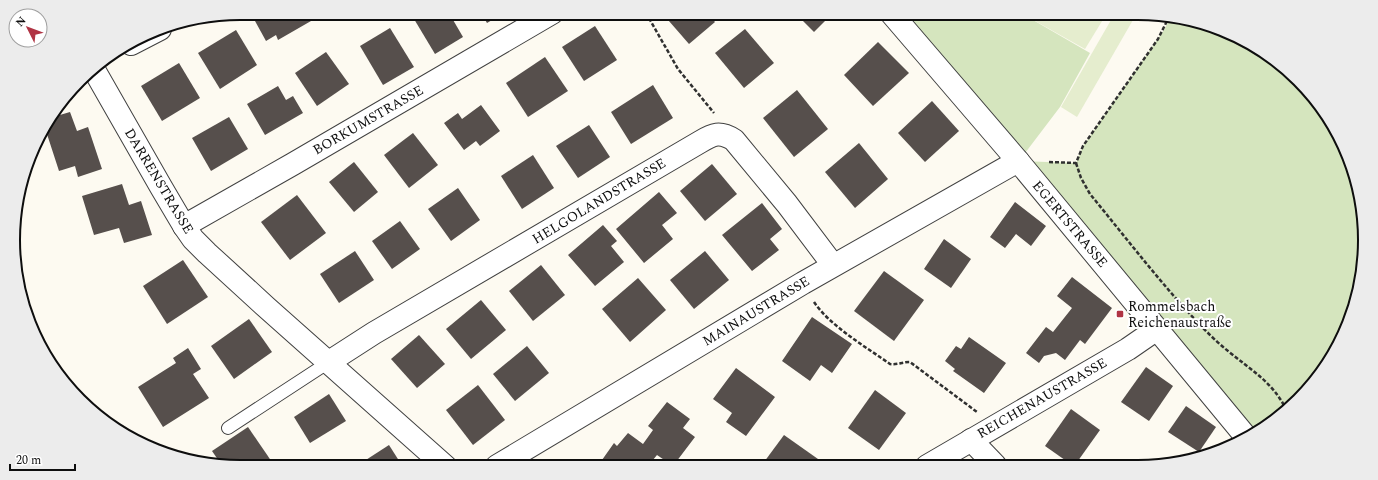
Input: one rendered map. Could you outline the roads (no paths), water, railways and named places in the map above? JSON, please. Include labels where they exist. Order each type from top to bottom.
[{"type":"street","name":"BORKUMSTRASSE","points":[[184,226],[540,20]]},
{"type":"street","name":"EGERTSTRASSE","points":[[897,20],[1018,161],[1243,433]]},
{"type":"street","name":"DARRENSTRASSE","points":[[96,74],[184,226],[193,239],[438,460]]},
{"type":"street","name":"HELGOLANDSTRASSE","points":[[328,362],[706,138],[720,134],[734,140],[787,204],[833,265]]},
{"type":"street","name":"MAINAUSTRASSE","points":[[507,460],[833,265],[1018,161]]},
{"type":"street","name":"REICHENAUSTRASSE","points":[[936,460],[1122,352],[1157,329]]},
{"type":"street","points":[[971,440],[990,460]]},
{"type":"lane","points":[[228,428],[328,362]]},
{"type":"place","name":"Rommelsbach Reichenaustraße","points":[[1120,314]]}]
